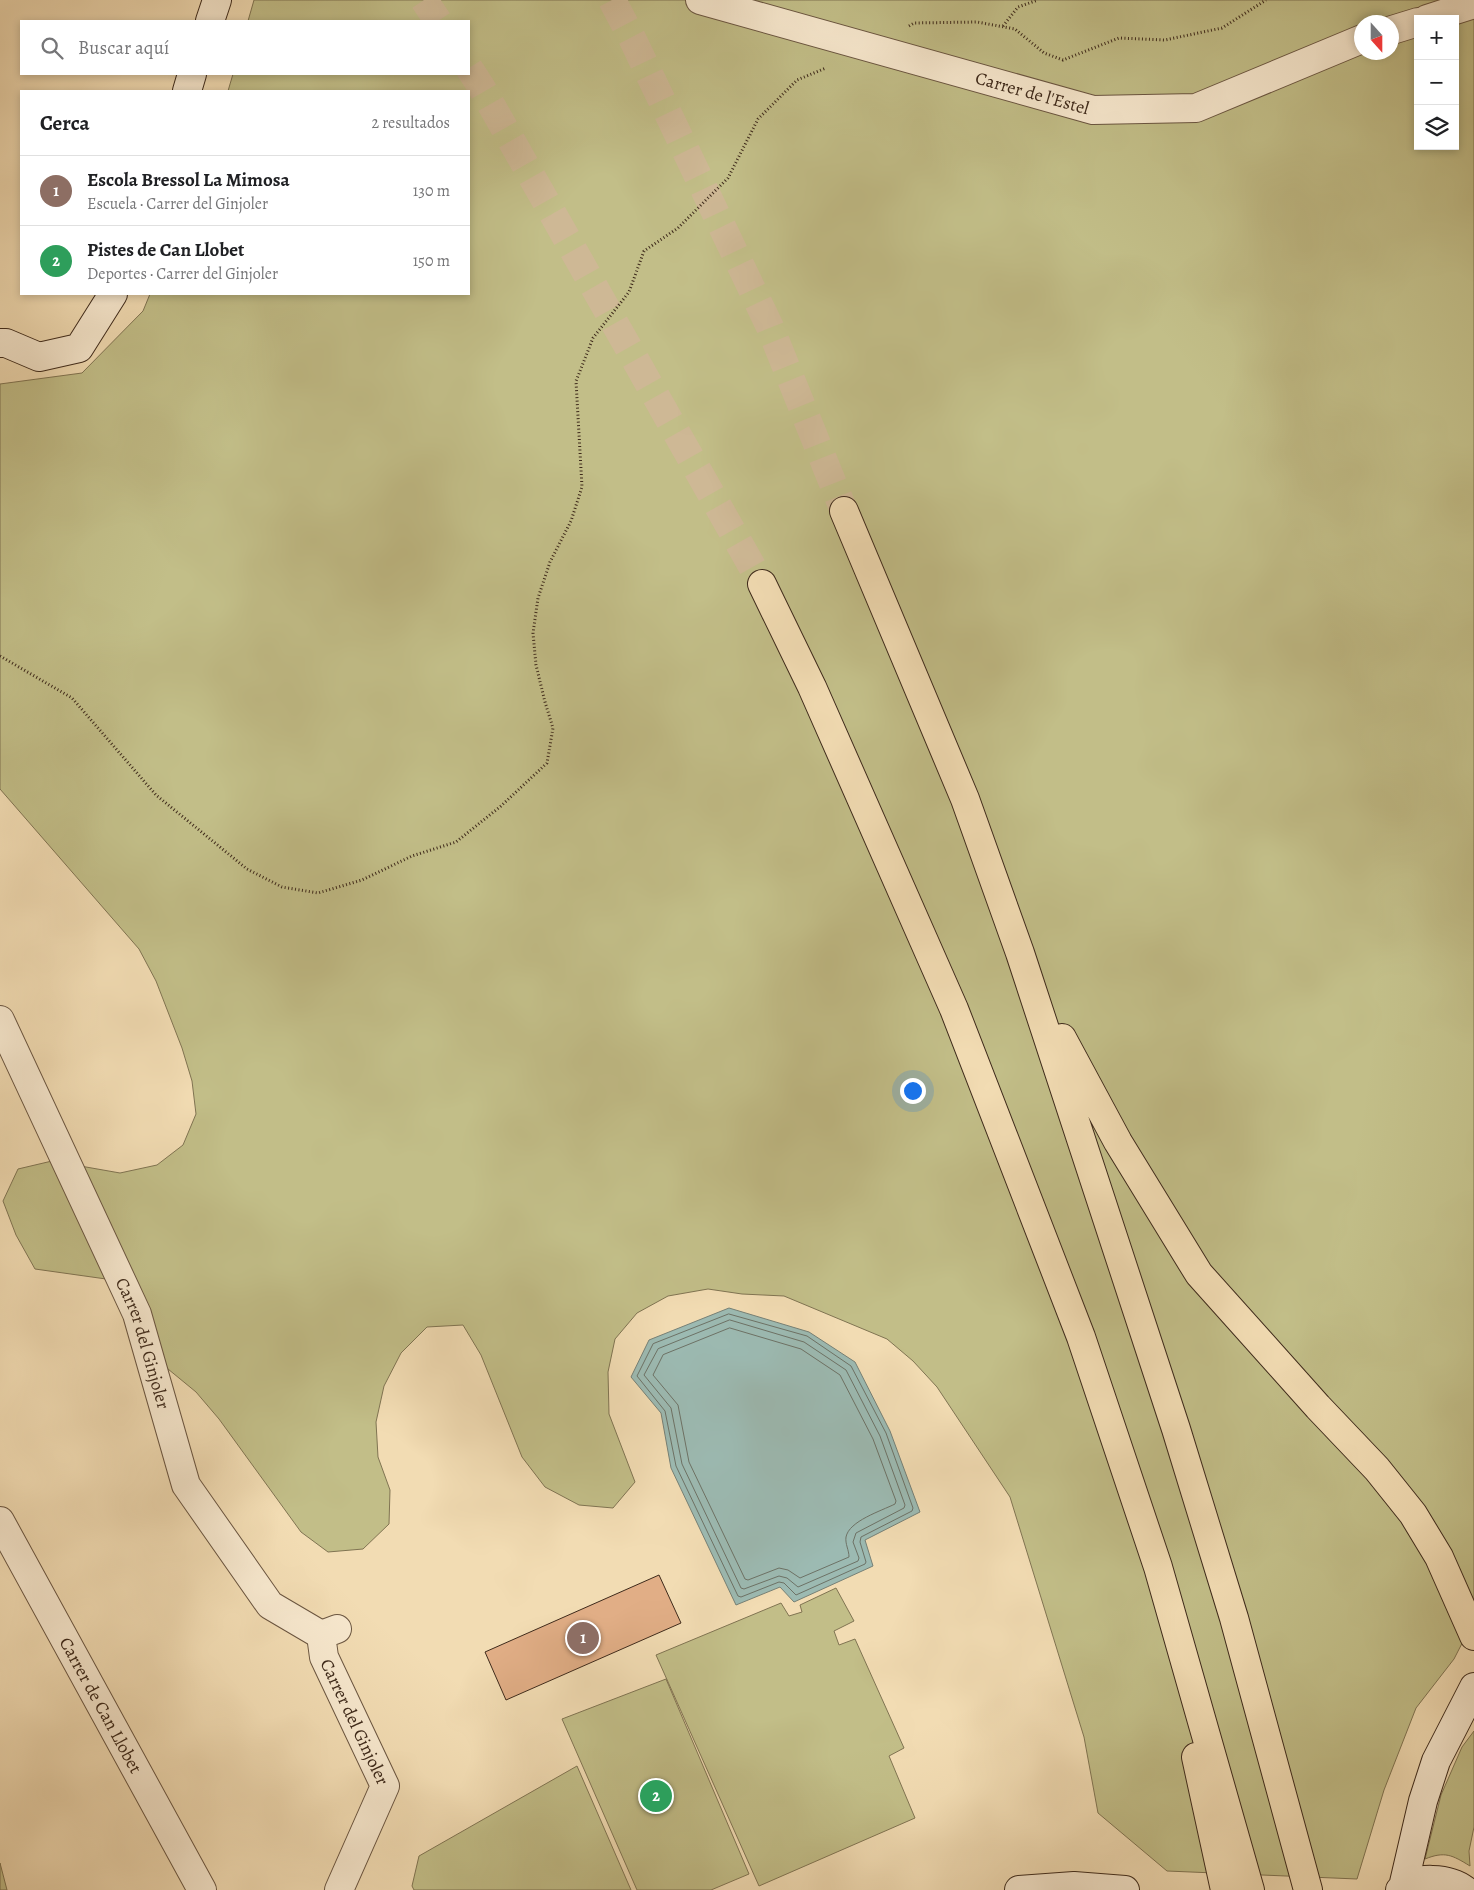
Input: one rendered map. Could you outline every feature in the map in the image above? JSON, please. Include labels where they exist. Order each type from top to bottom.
[{"type":"highway","points":[[844,512],[965,799],[1020,954],[1184,1457],[1234,1618],[1308,1890]]},
{"type":"highway","points":[[762,584],[812,687],[954,1009],[1081,1337],[1158,1567],[1220,1823],[1225,1890]]},
{"type":"highway","points":[[1020,954],[1075,1064],[1113,1134],[1199,1274],[1318,1407],[1377,1469],[1413,1514],[1439,1557],[1474,1636]]},
{"type":"highway","points":[[1220,1823],[1250,1890]]},
{"type":"street","points":[[210,20],[216,0]]},
{"type":"street","name":"Carrer de l'Estel","points":[[700,0],[1093,110],[1196,108],[1354,42]]},
{"type":"street","points":[[1440,15],[1474,4]]},
{"type":"street","points":[[1399,28],[1414,23]]},
{"type":"street","points":[[187,90],[192,75]]},
{"type":"street","points":[[0,343],[6,343],[39,357],[79,348],[112,295]]},
{"type":"street","name":"Carrer del Ginjoler","points":[[0,1020],[137,1314],[186,1485],[270,1605],[329,1632],[324,1657],[385,1786],[339,1890]]},
{"type":"street","name":"Carrer de Can Llobet","points":[[0,1521],[202,1890]]},
{"type":"street","points":[[1402,1889],[1423,1801],[1436,1761],[1474,1687]]},
{"type":"street","points":[[1402,1889],[1424,1880],[1441,1880],[1454,1883],[1465,1890]]},
{"type":"street","points":[[1018,1890],[1074,1886],[1125,1890]]},
{"type":"path","points":[[1003,26],[1018,7],[1038,0]]},
{"type":"path","points":[[0,656],[72,698],[156,795],[247,869],[282,887],[318,893],[362,880],[412,856],[456,842],[501,806],[547,763],[553,728],[536,665],[534,633],[538,598],[550,562],[571,521],[582,487],[576,381],[593,338],[629,292],[644,251],[678,228],[728,178],[758,118],[797,80],[872,48],[914,23],[977,22],[1003,26],[1015,29],[1044,54],[1063,60],[1119,38],[1165,40],[1222,28],[1266,0]]},
{"type":"shaded area","points":[[254,0],[1474,0],[1474,1620],[1454,1659],[1416,1708],[1384,1790],[1357,1879],[1167,1871],[1098,1813],[1084,1737],[1010,1497],[937,1387],[913,1361],[887,1339],[784,1296],[742,1294],[708,1289],[668,1296],[637,1313],[615,1339],[608,1372],[609,1414],[635,1482],[613,1508],[579,1505],[545,1487],[522,1457],[481,1355],[463,1325],[427,1327],[401,1353],[384,1386],[376,1422],[378,1457],[390,1490],[389,1524],[363,1549],[328,1552],[301,1532],[219,1419],[196,1392],[168,1369],[143,1340],[106,1279],[35,1269],[16,1235],[3,1201],[18,1169],[52,1161],[120,1173],[157,1165],[183,1145],[196,1114],[192,1081],[182,1048],[156,981],[139,949],[0,789],[0,384],[82,373],[143,311],[150,295],[470,295],[470,90],[228,90],[233,75],[470,75],[470,20],[248,20]]},
{"type":"shaded area","points":[[836,1588],[854,1621],[834,1631],[839,1645],[855,1639],[904,1748],[889,1756],[915,1818],[759,1886],[656,1655],[781,1603],[789,1616],[802,1612],[800,1605]]},
{"type":"shaded area","points":[[666,1679],[749,1874],[711,1890],[637,1890],[562,1719]]},
{"type":"shaded area","points":[[1474,1731],[1474,1827],[1469,1851],[1470,1866],[1448,1855],[1438,1855],[1425,1859],[1441,1795],[1462,1747]]},
{"type":"shaded area","points":[[577,1766],[631,1890],[414,1890],[412,1886],[419,1856]]},
{"type":"shaded area","points":[[0,1863],[7,1890],[0,1890]]},
{"type":"water","points":[[729,1308],[809,1332],[855,1362],[890,1431],[920,1512],[865,1540],[873,1566],[794,1602],[780,1587],[736,1605],[671,1468],[661,1413],[631,1377],[649,1340]]},
{"type":"building","points":[[659,1575],[681,1623],[506,1700],[485,1652]]},
{"type":"tunnel","points":[[424,0],[437,20]]},
{"type":"tunnel","points":[[612,0],[770,327],[844,511]]},
{"type":"tunnel","points":[[470,70],[762,584]]},
{"type":"place","name":"Escola Bressol La Mimosa","points":[[583,1638]]},
{"type":"place","name":"Pistes de Can Llobet","points":[[656,1796]]}]
